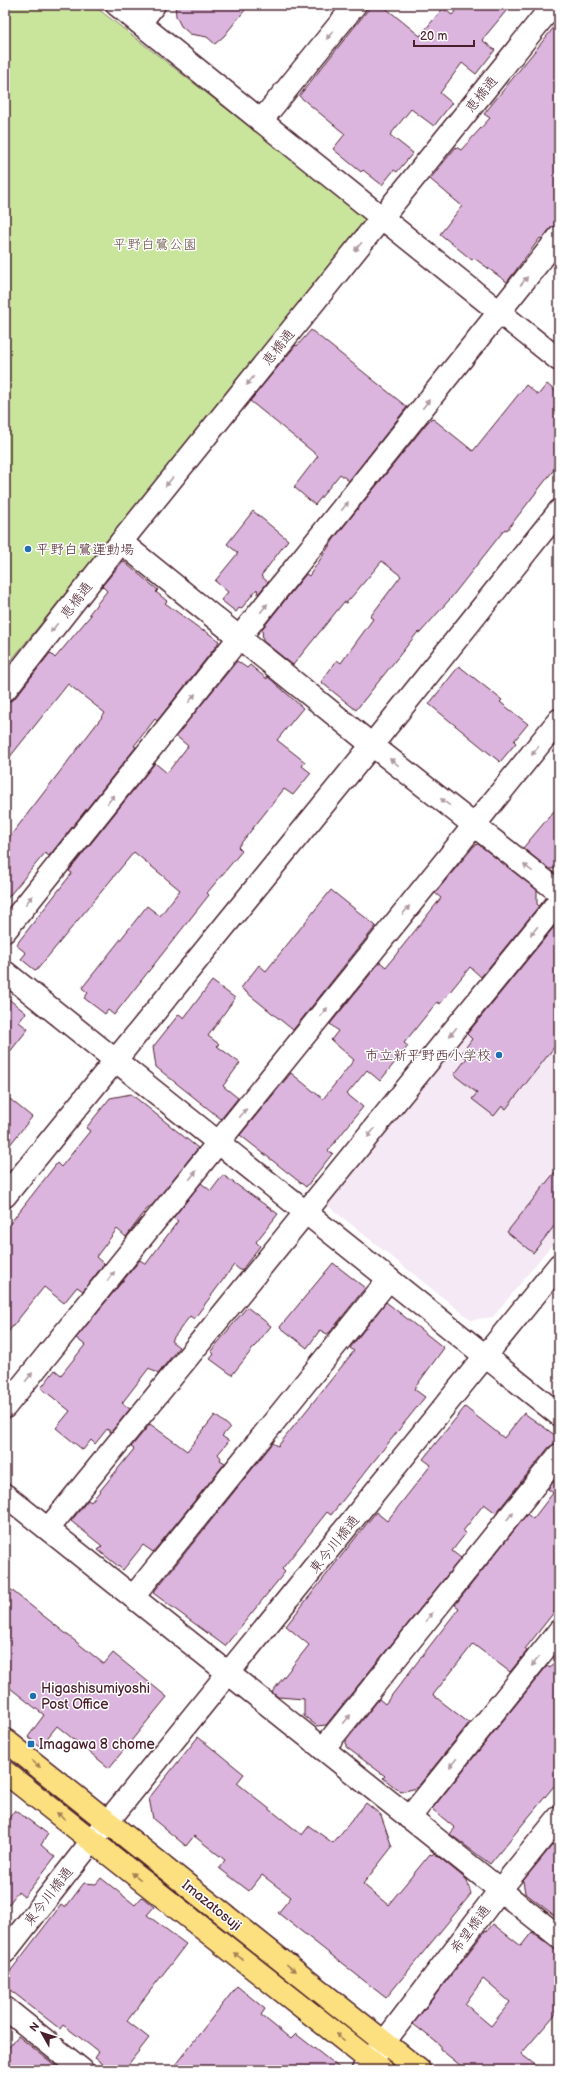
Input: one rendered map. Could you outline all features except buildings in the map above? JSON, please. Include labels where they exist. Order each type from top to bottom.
[{"type":"main road","name":"Imazatosuji","points":[[5,1740],[419,2070]]},
{"type":"main road","name":"Imazatosuji","points":[[5,1772],[372,2067]]},
{"type":"street","points":[[117,5],[383,217],[559,360]]},
{"type":"street","points":[[140,23],[154,5]]},
{"type":"street","points":[[262,121],[355,5]]},
{"type":"street","name":"恵橋通","points":[[5,690],[121,542],[553,5]]},
{"type":"street","points":[[5,930],[240,638],[559,237]]},
{"type":"street","points":[[5,1196],[559,511]]},
{"type":"street","points":[[121,542],[559,892]]},
{"type":"street","points":[[5,1407],[559,720]]},
{"type":"street","points":[[48,1529],[559,901]]},
{"type":"street","points":[[5,972],[559,1415]]},
{"type":"street","name":"東今川橋通","points":[[5,1952],[107,1822],[229,1674],[559,1265]]},
{"type":"street","points":[[133,1597],[389,1279]]},
{"type":"street","points":[[323,1749],[559,1454]]},
{"type":"street","points":[[5,1495],[559,1937]]},
{"type":"street","points":[[409,1818],[559,1631]]},
{"type":"street","name":"希望橋通","points":[[372,2067],[384,2043],[500,1890],[559,1817]]},
{"type":"street","points":[[5,2008],[74,2068]]},
{"type":"shaded area","name":"市立新平野西小学校","points":[[559,911],[559,1236],[493,1317],[471,1320],[328,1206],[326,1198]]},
{"type":"green space","name":"平野白鷺公園","points":[[5,5],[93,5],[369,219],[5,668]]},
{"type":"place","name":"平野白鷺運動場","points":[[28,549]]},
{"type":"place","name":"市立新平野西小学校","points":[[499,1055]]},
{"type":"place","name":"Higashisumiyoshi Post Office","points":[[33,1696]]},
{"type":"place","name":"Imagawa 8 chome","points":[[31,1744]]}]
